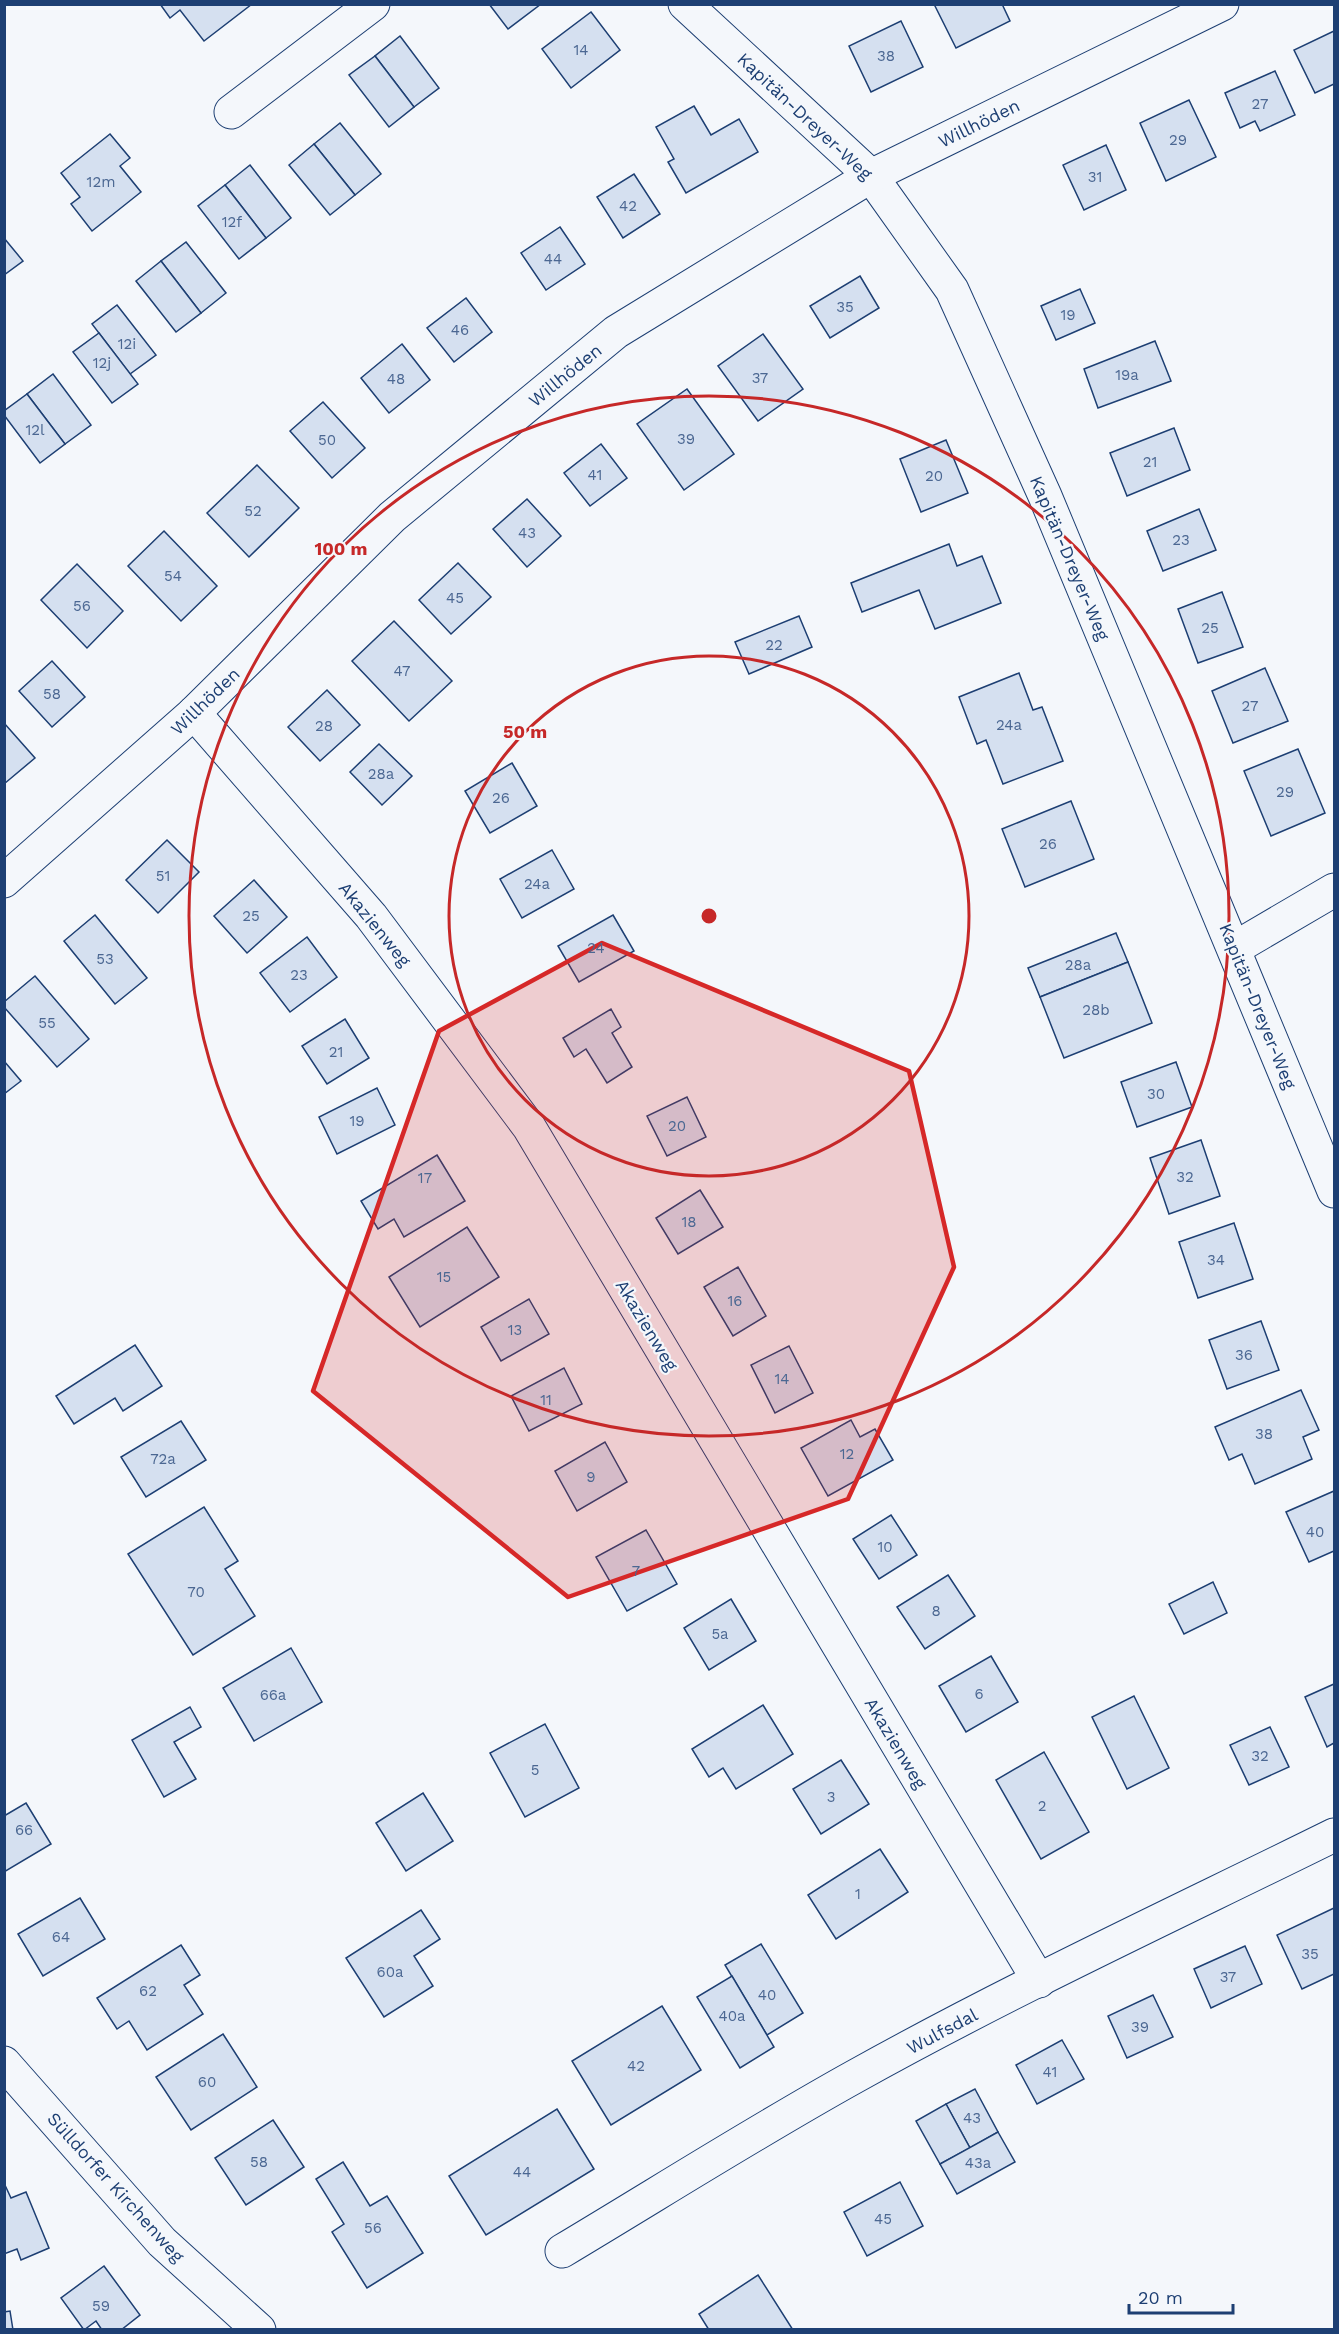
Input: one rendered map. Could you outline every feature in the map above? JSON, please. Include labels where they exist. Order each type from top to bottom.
[{"type":"street","points":[[231,112],[373,4]]},
{"type":"street","name":"Kapitän-Dreyer-Weg","points":[[685,4],[871,176],[952,290],[1045,496],[1335,1191]]},
{"type":"street","name":"Willhöden","points":[[4,881],[194,713],[392,517],[616,332],[871,176],[1221,4]]},
{"type":"street","name":"Akazienweg","points":[[194,713],[371,916],[529,1127],[1039,1981]]},
{"type":"street","points":[[1235,948],[1335,890]]},
{"type":"street","name":"Wulfsdal","points":[[562,2251],[855,2076],[1039,1981],[1335,1835]]},
{"type":"street","name":"Sülldorfer Kirchenweg","points":[[4,2063],[162,2242],[259,2330]]},
{"type":"highlighted area","points":[[602,943],[909,1071],[954,1267],[848,1499],[568,1597],[313,1391],[439,1031]]},
{"type":"building","points":[[160,4],[252,4],[204,41],[180,10],[170,18]]},
{"type":"building","points":[[489,4],[541,4],[508,29]]},
{"type":"building","points":[[934,4],[1002,4],[1010,21],[956,48]]},
{"type":"building","points":[[591,12],[620,50],[571,88],[542,49]]},
{"type":"building","points":[[901,21],[923,67],[871,92],[849,46]]},
{"type":"building","points":[[1334,31],[1334,84],[1315,93],[1294,50]]},
{"type":"building","points":[[400,36],[439,88],[414,107],[375,56]]},
{"type":"building","points":[[375,56],[414,107],[389,127],[349,75]]},
{"type":"building","points":[[1275,71],[1295,115],[1260,131],[1255,121],[1240,128],[1225,93]]},
{"type":"building","points":[[1189,100],[1216,157],[1166,181],[1140,123]]},
{"type":"building","points":[[694,106],[711,135],[739,119],[758,152],[686,193],[668,162],[674,159],[656,127]]},
{"type":"building","points":[[340,123],[381,174],[355,195],[314,144]]},
{"type":"building","points":[[110,134],[130,158],[120,166],[141,192],[92,231],[71,204],[80,197],[61,173]]},
{"type":"building","points":[[314,144],[355,195],[330,215],[289,165]]},
{"type":"building","points":[[1106,145],[1126,190],[1084,210],[1063,165]]},
{"type":"building","points":[[250,165],[291,218],[266,238],[225,185]]},
{"type":"building","points":[[634,174],[660,214],[623,238],[597,197]]},
{"type":"building","points":[[225,185],[266,238],[239,259],[198,206]]},
{"type":"building","points":[[560,227],[585,264],[546,290],[521,253]]},
{"type":"building","points":[[4,238],[23,261],[4,275]]},
{"type":"building","points":[[186,242],[226,293],[201,313],[161,261]]},
{"type":"building","points":[[161,261],[201,313],[176,332],[136,281]]},
{"type":"building","points":[[860,276],[879,308],[830,338],[810,306]]},
{"type":"building","points":[[1080,289],[1095,323],[1056,340],[1041,306]]},
{"type":"building","points":[[466,298],[492,332],[454,362],[427,328]]},
{"type":"building","points":[[117,305],[156,355],[130,374],[92,324]]},
{"type":"building","points":[[99,333],[138,384],[112,403],[73,352]]},
{"type":"building","points":[[763,334],[803,389],[758,421],[718,366]]},
{"type":"building","points":[[1155,341],[1171,381],[1098,408],[1084,369]]},
{"type":"building","points":[[402,344],[430,380],[389,413],[361,378]]},
{"type":"building","points":[[53,374],[91,425],[65,444],[27,394]]},
{"type":"building","points":[[687,389],[734,454],[684,490],[637,424]]},
{"type":"building","points":[[27,394],[65,444],[40,463],[4,415],[4,411]]},
{"type":"building","points":[[323,402],[365,448],[332,478],[290,431]]},
{"type":"building","points":[[1174,428],[1190,470],[1127,496],[1110,453]]},
{"type":"building","points":[[946,440],[968,493],[921,512],[900,459]]},
{"type":"building","points":[[601,444],[627,478],[590,506],[564,473]]},
{"type":"building","points":[[257,465],[299,508],[249,557],[207,513]]},
{"type":"building","points":[[527,499],[561,536],[527,567],[493,529]]},
{"type":"building","points":[[1199,509],[1216,550],[1163,571],[1147,531]]},
{"type":"building","points":[[164,531],[217,586],[181,621],[128,566]]},
{"type":"building","points":[[949,544],[957,566],[982,556],[1001,603],[935,629],[919,590],[862,612],[851,583]]},
{"type":"building","points":[[458,563],[491,597],[451,634],[419,600]]},
{"type":"building","points":[[77,564],[123,611],[87,648],[41,600]]},
{"type":"building","points":[[1222,592],[1243,647],[1198,663],[1178,609]]},
{"type":"building","points":[[799,616],[812,647],[749,674],[735,642]]},
{"type":"building","points":[[394,621],[452,681],[409,721],[352,661]]},
{"type":"building","points":[[52,661],[85,697],[52,727],[19,691]]},
{"type":"building","points":[[1265,668],[1288,721],[1233,743],[1212,691]]},
{"type":"building","points":[[1019,673],[1033,710],[1042,707],[1063,761],[1003,784],[986,740],[977,744],[959,697]]},
{"type":"building","points":[[327,690],[360,725],[320,761],[288,727]]},
{"type":"building","points":[[4,723],[35,758],[4,784]]},
{"type":"building","points":[[379,744],[412,776],[382,805],[350,772]]},
{"type":"building","points":[[1298,749],[1325,813],[1271,836],[1244,771]]},
{"type":"building","points":[[512,763],[537,806],[490,833],[465,791]]},
{"type":"building","points":[[1071,801],[1094,859],[1025,887],[1002,829]]},
{"type":"building","points":[[167,840],[199,872],[158,913],[126,880]]},
{"type":"building","points":[[552,850],[574,889],[522,918],[500,879]]},
{"type":"building","points":[[254,880],[287,917],[247,953],[214,916]]},
{"type":"building","points":[[95,915],[147,978],[115,1004],[64,941]]},
{"type":"building","points":[[613,915],[634,951],[579,982],[558,946]]},
{"type":"building","points":[[1116,933],[1128,962],[1040,997],[1028,968]]},
{"type":"building","points":[[307,937],[337,977],[290,1012],[260,973]]},
{"type":"building","points":[[1128,962],[1152,1023],[1064,1058],[1040,997]]},
{"type":"building","points":[[35,976],[89,1039],[57,1067],[4,1007],[4,1002]]},
{"type":"building","points":[[611,1009],[621,1027],[612,1033],[632,1067],[607,1083],[586,1049],[574,1057],[563,1038]]},
{"type":"building","points":[[345,1019],[369,1058],[327,1084],[302,1046]]},
{"type":"building","points":[[4,1061],[21,1081],[4,1094]]},
{"type":"building","points":[[1176,1062],[1192,1107],[1137,1127],[1121,1082]]},
{"type":"building","points":[[377,1088],[395,1125],[337,1154],[319,1117]]},
{"type":"building","points":[[687,1097],[706,1137],[667,1156],[647,1116]]},
{"type":"building","points":[[1201,1140],[1220,1196],[1169,1214],[1150,1158]]},
{"type":"building","points":[[437,1155],[465,1201],[404,1237],[394,1219],[378,1229],[361,1201]]},
{"type":"building","points":[[700,1190],[723,1227],[678,1254],[656,1218]]},
{"type":"building","points":[[1234,1223],[1253,1279],[1198,1298],[1179,1242]]},
{"type":"building","points":[[467,1227],[499,1277],[420,1327],[389,1277]]},
{"type":"building","points":[[738,1267],[766,1316],[733,1336],[704,1287]]},
{"type":"building","points":[[529,1299],[549,1334],[501,1361],[481,1327]]},
{"type":"building","points":[[1261,1321],[1279,1370],[1227,1389],[1209,1340]]},
{"type":"building","points":[[135,1345],[162,1386],[123,1411],[115,1398],[74,1424],[56,1396]]},
{"type":"building","points":[[789,1346],[813,1393],[775,1413],[751,1365]]},
{"type":"building","points":[[564,1368],[582,1404],[529,1431],[511,1396]]},
{"type":"building","points":[[1301,1390],[1319,1430],[1303,1437],[1312,1459],[1255,1484],[1242,1454],[1229,1460],[1215,1427]]},
{"type":"building","points":[[851,1420],[860,1437],[875,1429],[893,1460],[828,1496],[801,1448]]},
{"type":"building","points":[[181,1421],[206,1460],[146,1497],[121,1457]]},
{"type":"building","points":[[605,1442],[627,1482],[577,1511],[555,1471]]},
{"type":"building","points":[[1334,1491],[1334,1551],[1309,1562],[1286,1512]]},
{"type":"building","points":[[204,1507],[238,1561],[225,1569],[255,1616],[193,1655],[128,1554]]},
{"type":"building","points":[[891,1515],[917,1555],[879,1579],[853,1539]]},
{"type":"building","points":[[646,1530],[677,1584],[627,1611],[596,1557]]},
{"type":"building","points":[[948,1575],[975,1616],[925,1649],[897,1607]]},
{"type":"building","points":[[1213,1582],[1227,1613],[1184,1634],[1169,1604]]},
{"type":"building","points":[[731,1599],[756,1641],[709,1670],[684,1628]]},
{"type":"building","points":[[291,1648],[322,1702],[254,1741],[223,1688]]},
{"type":"building","points":[[991,1656],[1018,1702],[966,1732],[939,1686]]},
{"type":"building","points":[[1334,1684],[1334,1743],[1327,1747],[1305,1697]]},
{"type":"building","points":[[1134,1696],[1169,1768],[1127,1789],[1092,1717]]},
{"type":"building","points":[[763,1705],[793,1754],[736,1789],[723,1768],[709,1777],[692,1749]]},
{"type":"building","points":[[190,1707],[201,1727],[174,1742],[196,1779],[164,1797],[132,1740]]},
{"type":"building","points":[[545,1724],[579,1788],[525,1817],[490,1753]]},
{"type":"building","points":[[1270,1727],[1289,1767],[1249,1785],[1230,1745]]},
{"type":"building","points":[[1044,1752],[1089,1832],[1041,1859],[996,1780]]},
{"type":"building","points":[[841,1760],[869,1804],[821,1834],[793,1789]]},
{"type":"building","points":[[423,1793],[453,1841],[406,1871],[376,1823]]},
{"type":"building","points":[[26,1803],[51,1844],[4,1872],[4,1816]]},
{"type":"building","points":[[880,1849],[908,1892],[836,1939],[808,1895]]},
{"type":"building","points":[[80,1898],[105,1939],[43,1976],[18,1934]]},
{"type":"building","points":[[1334,1908],[1334,1974],[1302,1989],[1277,1935]]},
{"type":"building","points":[[421,1910],[440,1939],[414,1956],[433,1986],[384,2017],[346,1958]]},
{"type":"building","points":[[761,1944],[803,2013],[767,2035],[725,1965]]},
{"type":"building","points":[[181,1945],[200,1975],[184,1985],[203,2014],[147,2050],[129,2021],[117,2029],[97,1998]]},
{"type":"building","points":[[1245,1946],[1262,1984],[1211,2008],[1194,1969]]},
{"type":"building","points":[[732,1976],[774,2047],[740,2068],[697,1997]]},
{"type":"building","points":[[1153,1995],[1173,2037],[1127,2058],[1108,2016]]},
{"type":"building","points":[[662,2006],[701,2070],[611,2125],[572,2061]]},
{"type":"building","points":[[223,2034],[257,2087],[191,2130],[156,2077]]},
{"type":"building","points":[[1062,2040],[1084,2079],[1037,2104],[1016,2065]]},
{"type":"building","points":[[975,2089],[998,2132],[970,2148],[946,2104]]},
{"type":"building","points":[[946,2104],[970,2148],[940,2164],[916,2121]]},
{"type":"building","points":[[557,2109],[594,2169],[486,2235],[449,2176]]},
{"type":"building","points":[[273,2120],[304,2167],[246,2205],[215,2158]]},
{"type":"building","points":[[998,2132],[1015,2162],[957,2194],[940,2164]]},
{"type":"building","points":[[343,2162],[370,2206],[387,2196],[423,2253],[367,2288],[332,2232],[344,2224],[316,2179]]},
{"type":"building","points":[[900,2182],[923,2226],[867,2256],[844,2212]]},
{"type":"building","points":[[4,2183],[11,2198],[26,2192],[49,2248],[21,2260],[17,2249],[4,2254]]},
{"type":"building","points":[[104,2266],[140,2315],[121,2330],[102,2330],[96,2321],[84,2330],[61,2298]]},
{"type":"building","points":[[758,2275],[793,2330],[709,2330],[699,2314]]},
{"type":"building","points":[[10,2311],[13,2330],[4,2330],[4,2312]]}]
